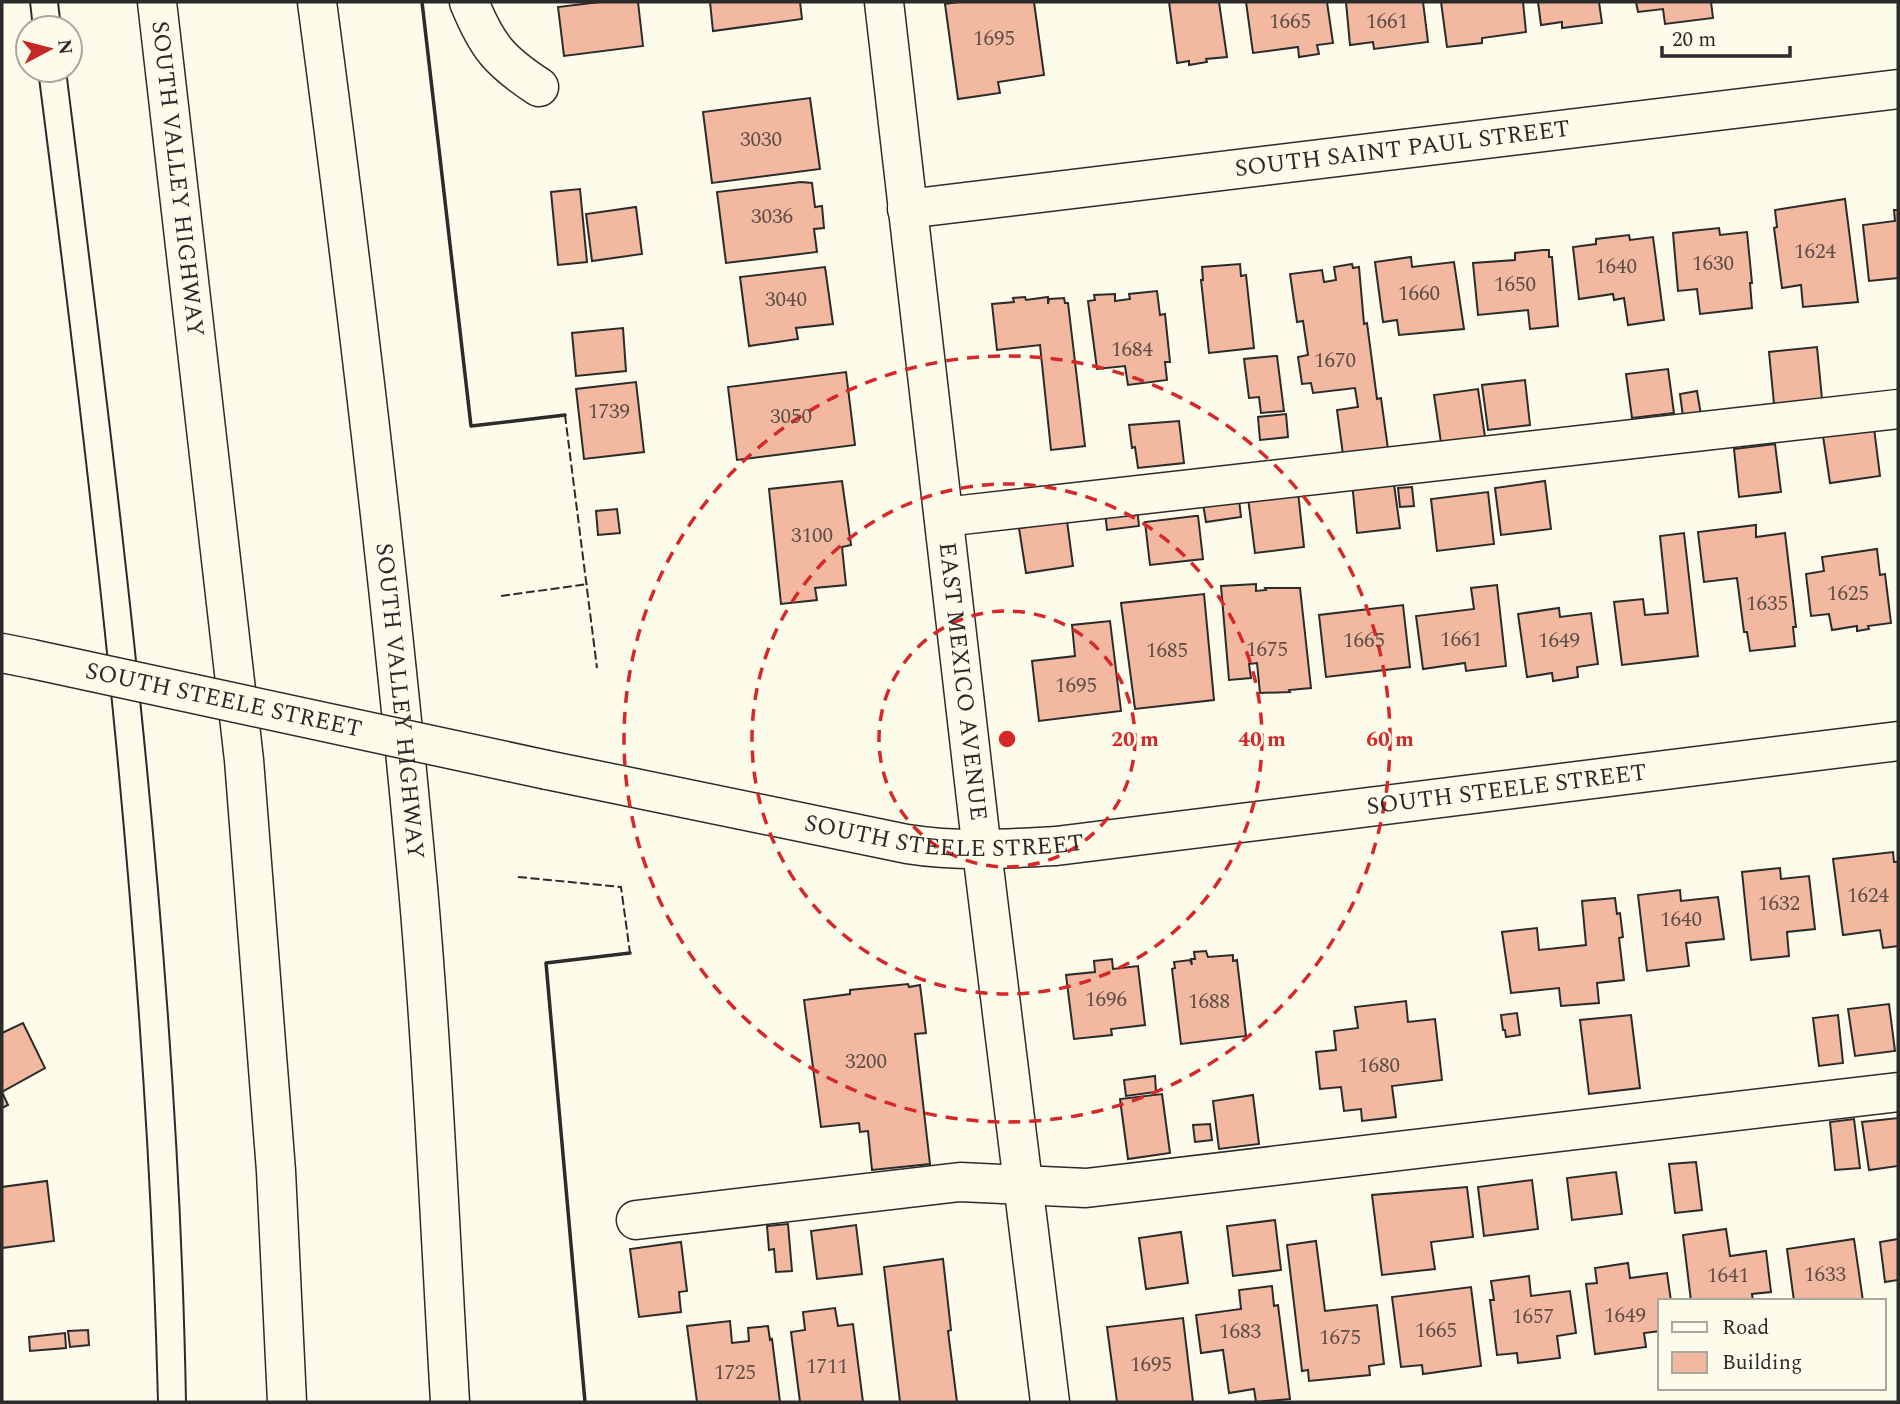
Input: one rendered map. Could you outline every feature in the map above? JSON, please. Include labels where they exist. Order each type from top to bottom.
[{"type":"main road","name":"SOUTH VALLEY HIGHWAY","points":[[157,2],[244,760],[276,1171],[287,1402]]},
{"type":"main road","name":"SOUTH VALLEY HIGHWAY","points":[[317,2],[374,459],[418,889],[431,1058],[450,1402]]},
{"type":"main road","points":[[469,2],[480,29],[494,51],[511,68],[539,87]]},
{"type":"main road","name":"EAST MEXICO AVENUE","points":[[884,2],[1049,1402]]},
{"type":"main road","name":"SOUTH SAINT PAUL STREET","points":[[907,209],[1898,89]]},
{"type":"main road","points":[[944,517],[1898,409]]},
{"type":"main road","name":"SOUTH STEELE STREET","points":[[17,656],[907,844],[982,851],[1056,846],[1898,741]]},
{"type":"main road","points":[[636,1220],[960,1181],[1086,1188],[1898,1092]]},
{"type":"building","points":[[600,2],[638,2],[643,46],[564,56],[558,7]]},
{"type":"building","points":[[710,2],[800,2],[802,19],[713,31]]},
{"type":"building","points":[[1034,2],[1044,75],[998,82],[1000,93],[958,99],[945,4]]},
{"type":"building","points":[[1169,2],[1219,2],[1227,57],[1206,59],[1207,62],[1189,65],[1189,61],[1177,63]]},
{"type":"building","points":[[1246,2],[1327,2],[1333,43],[1317,45],[1319,54],[1299,57],[1298,47],[1253,53]]},
{"type":"building","points":[[1346,2],[1423,2],[1428,42],[1374,49],[1373,42],[1350,45]]},
{"type":"building","points":[[1441,2],[1523,2],[1526,32],[1482,38],[1482,43],[1447,47]]},
{"type":"building","points":[[1538,2],[1599,2],[1602,23],[1562,28],[1562,22],[1541,25]]},
{"type":"building","points":[[1636,2],[1711,2],[1713,18],[1665,24],[1663,9],[1638,12]]},
{"type":"building","points":[[810,98],[820,169],[712,183],[703,112]]},
{"type":"building","points":[[812,183],[815,207],[822,206],[824,228],[814,229],[817,252],[726,263],[717,192]]},
{"type":"building","points":[[580,189],[587,262],[558,265],[551,192]]},
{"type":"building","points":[[1845,199],[1858,302],[1803,307],[1801,285],[1782,288],[1774,228],[1777,227],[1775,210]]},
{"type":"building","points":[[636,207],[642,254],[592,261],[586,214]]},
{"type":"building","points":[[1894,210],[1898,210],[1898,278],[1869,281],[1863,225],[1895,221]]},
{"type":"building","points":[[1719,228],[1720,235],[1747,232],[1752,308],[1700,314],[1697,289],[1678,291],[1673,233]]},
{"type":"building","points":[[1629,235],[1630,240],[1653,237],[1664,320],[1628,325],[1624,298],[1614,300],[1613,294],[1579,299],[1573,247],[1596,244],[1596,239]]},
{"type":"building","points":[[1549,250],[1549,257],[1552,257],[1558,326],[1530,329],[1528,310],[1478,315],[1473,263],[1515,260],[1515,253]]},
{"type":"building","points":[[1411,257],[1412,267],[1454,262],[1464,329],[1399,335],[1397,320],[1383,322],[1375,262]]},
{"type":"building","points":[[1240,264],[1241,276],[1246,275],[1254,348],[1209,353],[1202,267]]},
{"type":"building","points":[[1352,264],[1353,268],[1359,267],[1364,324],[1367,323],[1377,399],[1381,398],[1388,449],[1343,455],[1337,410],[1358,407],[1355,388],[1313,393],[1311,383],[1302,384],[1298,357],[1308,355],[1303,321],[1297,322],[1290,274],[1322,270],[1324,282],[1336,280],[1334,267]]},
{"type":"building","points":[[825,267],[833,324],[796,328],[798,339],[749,346],[740,277]]},
{"type":"building","points":[[1157,291],[1160,315],[1165,314],[1170,362],[1165,362],[1167,380],[1128,385],[1125,366],[1097,369],[1088,301],[1095,300],[1094,295],[1115,294],[1115,301],[1130,299],[1129,294]]},
{"type":"building","points":[[1025,297],[1026,300],[1048,297],[1048,304],[1049,299],[1064,298],[1065,303],[1068,303],[1085,446],[1051,450],[1040,345],[997,350],[992,304],[1014,302],[1013,298]]},
{"type":"building","points":[[623,328],[626,371],[576,376],[572,333]]},
{"type":"building","points":[[1817,347],[1822,399],[1774,404],[1769,352]]},
{"type":"building","points":[[1277,356],[1284,411],[1261,413],[1259,397],[1249,398],[1244,359]]},
{"type":"building","points":[[1668,369],[1674,413],[1632,418],[1626,374]]},
{"type":"building","points":[[846,372],[855,445],[737,460],[728,387]]},
{"type":"building","points":[[1525,380],[1530,425],[1488,430],[1482,385]]},
{"type":"building","points":[[636,382],[644,452],[584,459],[576,389]]},
{"type":"building","points":[[1478,389],[1485,437],[1441,443],[1434,395]]},
{"type":"building","points":[[1697,391],[1701,415],[1683,417],[1680,394]]},
{"type":"building","points":[[1286,414],[1288,437],[1260,440],[1258,417]]},
{"type":"building","points":[[1179,421],[1184,463],[1138,468],[1129,425]]},
{"type":"building","points":[[1874,428],[1880,476],[1830,483],[1823,436]]},
{"type":"building","points":[[1775,444],[1781,492],[1739,497],[1734,449]]},
{"type":"building","points":[[1393,477],[1400,528],[1357,533],[1352,482]]},
{"type":"building","points":[[842,481],[851,545],[842,547],[846,585],[815,588],[817,600],[781,604],[769,489]]},
{"type":"building","points":[[1545,481],[1551,529],[1501,535],[1495,488]]},
{"type":"building","points":[[1412,487],[1414,506],[1400,507],[1398,488]]},
{"type":"building","points":[[1298,492],[1304,547],[1255,553],[1248,498]]},
{"type":"building","points":[[1488,492],[1494,544],[1437,551],[1431,499]]},
{"type":"building","points":[[1239,499],[1241,517],[1206,522],[1203,504]]},
{"type":"building","points":[[1137,508],[1139,526],[1107,530],[1105,512]]},
{"type":"building","points":[[617,509],[620,533],[598,535],[596,511]]},
{"type":"building","points":[[1198,516],[1203,559],[1150,565],[1145,522]]},
{"type":"building","points":[[1067,521],[1073,566],[1026,573],[1019,528]]},
{"type":"building","points":[[1756,525],[1756,537],[1785,533],[1796,627],[1793,627],[1795,646],[1750,651],[1747,632],[1744,632],[1737,578],[1704,582],[1698,532]]},
{"type":"building","points":[[1684,533],[1698,656],[1622,665],[1614,602],[1643,599],[1645,615],[1668,613],[1660,536]]},
{"type":"building","points":[[1877,549],[1880,575],[1885,574],[1891,623],[1868,626],[1869,629],[1857,631],[1857,626],[1832,630],[1829,614],[1811,616],[1806,574],[1824,571],[1822,557]]},
{"type":"building","points":[[1256,584],[1256,591],[1266,590],[1265,588],[1300,588],[1311,688],[1260,693],[1257,663],[1249,664],[1251,678],[1229,680],[1221,586]]},
{"type":"building","points":[[1497,585],[1506,666],[1466,671],[1465,663],[1423,669],[1416,616],[1474,609],[1471,588]]},
{"type":"building","points":[[1204,594],[1214,700],[1135,709],[1121,603]]},
{"type":"building","points":[[1403,605],[1410,667],[1326,677],[1319,615]]},
{"type":"building","points":[[1559,608],[1560,617],[1591,613],[1598,664],[1577,667],[1578,677],[1553,681],[1552,673],[1527,677],[1518,614]]},
{"type":"building","points":[[1110,621],[1121,711],[1039,721],[1032,661],[1075,656],[1072,625]]},
{"type":"building","points":[[1893,852],[1894,862],[1898,862],[1898,946],[1883,948],[1880,930],[1843,935],[1833,859]]},
{"type":"building","points":[[1780,868],[1781,879],[1809,876],[1815,929],[1787,932],[1789,956],[1751,960],[1742,872]]},
{"type":"building","points":[[1680,890],[1681,901],[1718,897],[1724,939],[1686,943],[1689,966],[1647,971],[1638,895]]},
{"type":"building","points":[[1615,898],[1623,937],[1619,938],[1624,980],[1597,983],[1599,1003],[1561,1006],[1559,988],[1511,993],[1502,932],[1537,928],[1539,950],[1586,945],[1582,901]]},
{"type":"building","points":[[1206,951],[1208,957],[1233,955],[1233,961],[1237,960],[1246,1036],[1181,1044],[1172,969],[1175,968],[1174,962],[1190,960],[1192,965],[1194,952]]},
{"type":"building","points":[[1112,959],[1113,969],[1138,966],[1145,1025],[1111,1029],[1112,1035],[1074,1039],[1066,975],[1095,972],[1094,961]]},
{"type":"building","points":[[908,984],[909,987],[920,985],[926,1033],[915,1034],[930,1164],[872,1170],[868,1131],[860,1132],[859,1123],[821,1127],[804,1000],[850,994],[850,990]]},
{"type":"building","points":[[1406,1001],[1408,1022],[1435,1019],[1442,1080],[1392,1086],[1396,1117],[1362,1121],[1361,1109],[1344,1111],[1341,1087],[1320,1089],[1316,1052],[1336,1050],[1334,1031],[1358,1028],[1355,1007]]},
{"type":"building","points":[[1889,1004],[1895,1051],[1855,1056],[1848,1009]]},
{"type":"building","points":[[1517,1013],[1520,1035],[1506,1037],[1501,1015]]},
{"type":"building","points":[[1631,1015],[1640,1088],[1589,1094],[1580,1020]]},
{"type":"building","points":[[1838,1015],[1843,1063],[1819,1066],[1813,1018]]},
{"type":"building","points":[[23,1023],[45,1068],[2,1092],[2,1033]]},
{"type":"building","points":[[1155,1076],[1156,1092],[1126,1096],[1124,1080]]},
{"type":"building","points":[[2,1092],[8,1105],[2,1108]]},
{"type":"building","points":[[1162,1094],[1170,1153],[1128,1159],[1120,1099]]},
{"type":"building","points":[[1253,1095],[1259,1144],[1219,1149],[1213,1101]]},
{"type":"building","points":[[1898,1118],[1898,1166],[1869,1170],[1862,1122]]},
{"type":"building","points":[[1854,1119],[1860,1168],[1835,1170],[1830,1122]]},
{"type":"building","points":[[1210,1124],[1212,1140],[1195,1142],[1193,1125]]},
{"type":"building","points":[[1696,1162],[1702,1210],[1675,1213],[1669,1164]]},
{"type":"building","points":[[1616,1172],[1622,1214],[1572,1220],[1567,1178]]},
{"type":"building","points":[[1532,1180],[1538,1229],[1484,1236],[1478,1187]]},
{"type":"building","points":[[47,1181],[54,1241],[2,1248],[2,1187]]},
{"type":"building","points":[[1467,1187],[1473,1237],[1431,1242],[1435,1269],[1382,1275],[1372,1195]]},
{"type":"building","points":[[1275,1220],[1281,1270],[1233,1276],[1227,1226]]},
{"type":"building","points":[[788,1224],[792,1271],[776,1272],[774,1249],[769,1250],[767,1226]]},
{"type":"building","points":[[856,1225],[862,1274],[817,1279],[811,1231]]},
{"type":"building","points":[[1726,1229],[1730,1256],[1766,1251],[1771,1292],[1752,1294],[1753,1299],[1691,1299],[1683,1235]]},
{"type":"building","points":[[1181,1232],[1188,1283],[1146,1289],[1139,1238]]},
{"type":"building","points":[[1854,1239],[1863,1299],[1794,1299],[1787,1249]]},
{"type":"building","points":[[1898,1239],[1898,1280],[1885,1282],[1880,1242]]},
{"type":"building","points":[[1316,1241],[1325,1311],[1377,1305],[1384,1364],[1369,1366],[1370,1375],[1309,1381],[1308,1370],[1302,1371],[1287,1245]]},
{"type":"building","points":[[681,1242],[687,1291],[679,1292],[681,1312],[639,1317],[630,1249]]},
{"type":"building","points":[[943,1259],[957,1402],[900,1402],[884,1267]]},
{"type":"building","points":[[1628,1263],[1630,1278],[1667,1273],[1671,1299],[1658,1299],[1658,1331],[1644,1333],[1646,1347],[1595,1354],[1586,1284],[1597,1283],[1595,1268]]},
{"type":"building","points":[[1529,1276],[1531,1296],[1570,1291],[1576,1333],[1557,1336],[1560,1358],[1518,1363],[1517,1353],[1497,1355],[1490,1300],[1494,1300],[1491,1281]]},
{"type":"building","points":[[1272,1286],[1274,1306],[1278,1305],[1290,1399],[1256,1402],[1254,1389],[1229,1393],[1223,1350],[1201,1353],[1196,1315],[1241,1309],[1239,1290]]},
{"type":"building","points":[[1471,1287],[1481,1366],[1423,1374],[1422,1365],[1401,1367],[1392,1297]]},
{"type":"building","points":[[835,1308],[838,1326],[853,1324],[863,1402],[800,1402],[791,1332],[805,1330],[803,1312]]},
{"type":"building","points":[[1183,1318],[1193,1402],[1117,1402],[1107,1327]]},
{"type":"building","points":[[730,1321],[732,1343],[749,1341],[748,1328],[768,1326],[780,1402],[697,1402],[687,1326]]},
{"type":"building","points":[[88,1330],[89,1345],[70,1347],[68,1331]]},
{"type":"building","points":[[65,1333],[66,1348],[30,1351],[29,1337]]},
{"type":"tram line","points":[[30,2],[31,14]]},
{"type":"tram line","points":[[58,2],[59,14]]},
{"type":"tram line","points":[[40,84],[98,569],[130,901],[143,1068],[158,1402]]},
{"type":"tram line","points":[[68,84],[126,569],[159,901],[172,1068],[186,1402]]},
{"type":"fence","points":[[565,415],[597,668]]},
{"type":"fence","points":[[501,596],[588,584]]},
{"type":"fence","points":[[518,877],[621,887],[630,953]]},
{"type":"wall","points":[[422,2],[471,426],[565,415]]},
{"type":"wall","points":[[585,1402],[546,963],[630,953]]}]
